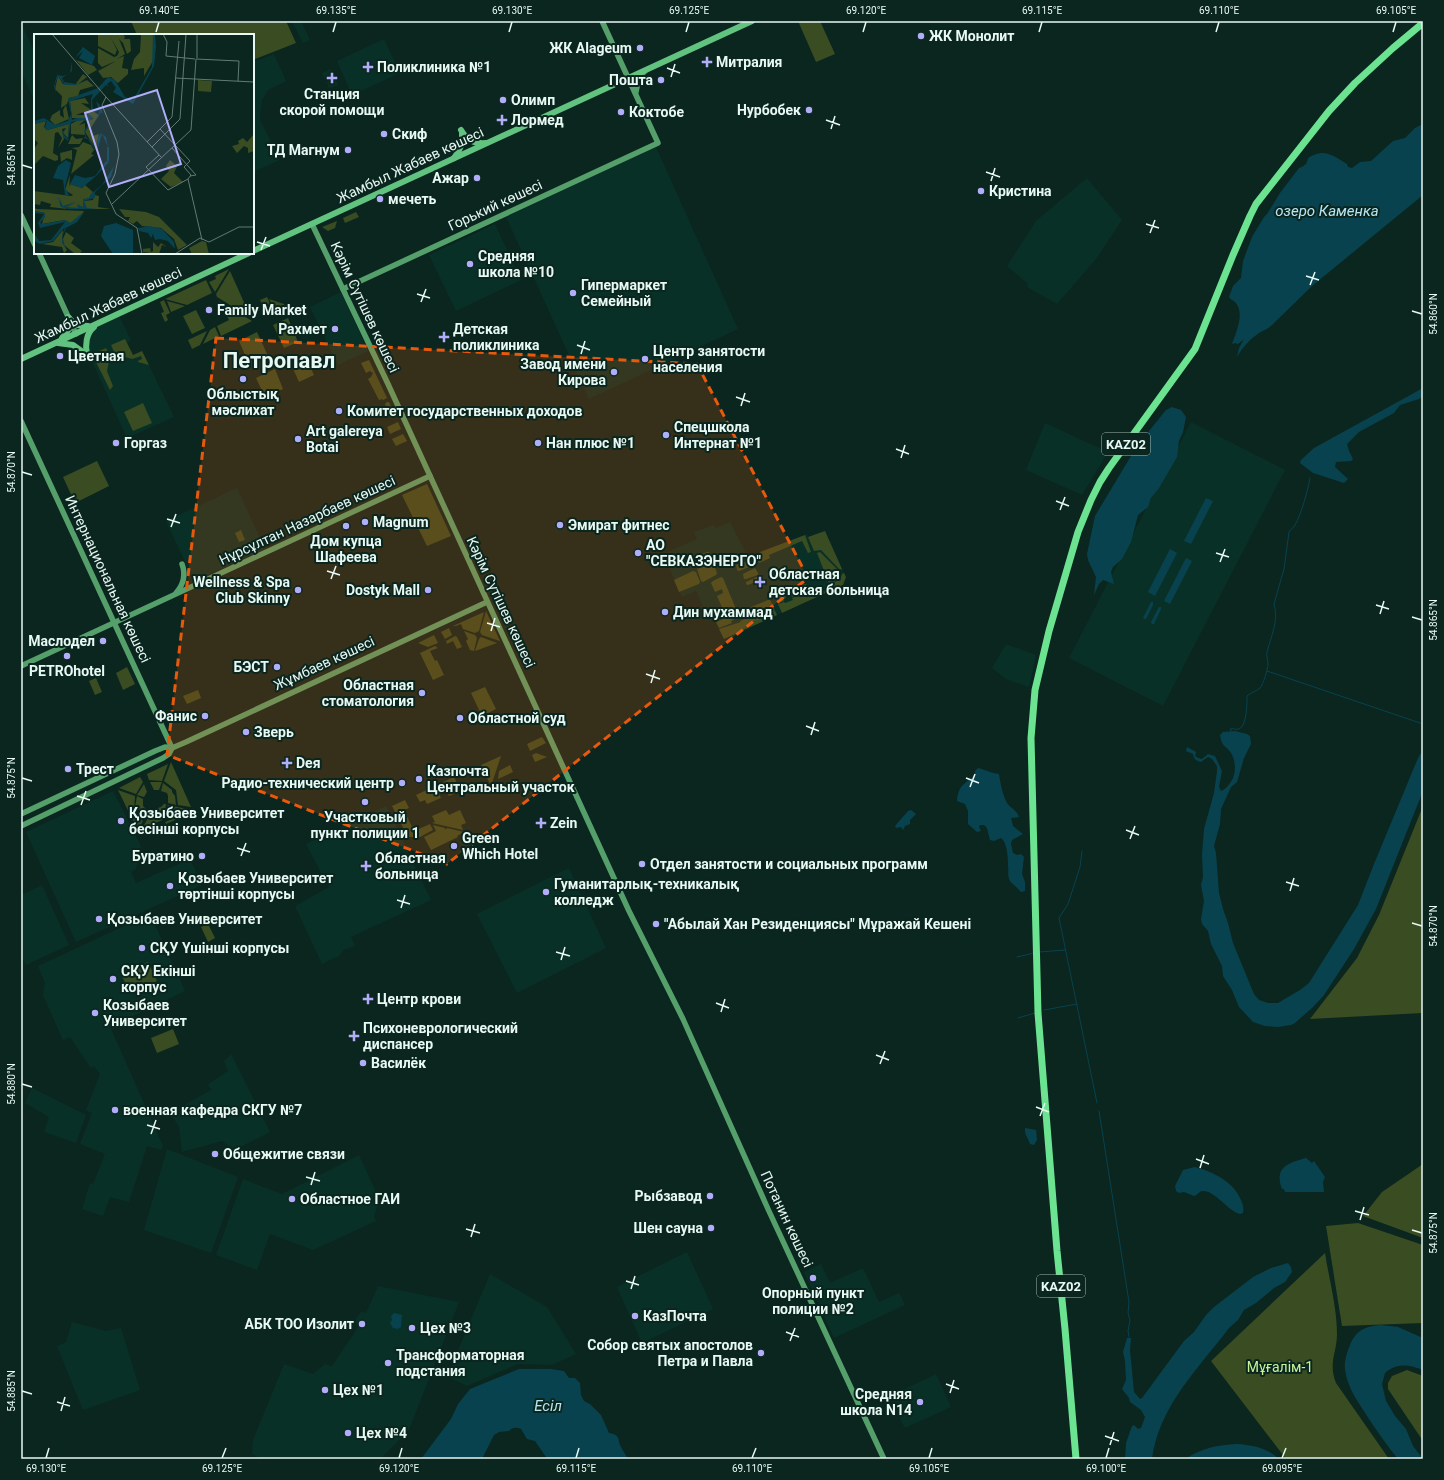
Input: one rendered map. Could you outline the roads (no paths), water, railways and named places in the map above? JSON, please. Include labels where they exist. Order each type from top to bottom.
[{"type":"highway","name":"KAZ02","points":[[1076,1459],[1057,1251],[1038,1012],[1031,766],[1033,701],[1036,681],[1066,569],[1082,522],[1094,495],[1109,468],[1195,349],[1232,255],[1256,204],[1329,111],[1355,83],[1423,23]]},
{"type":"main road","points":[[602,21],[637,96]]},
{"type":"main road","name":"Жамбыл Жабаев көшесі","points":[[254,251],[752,21]]},
{"type":"main road","points":[[637,96],[636,89],[639,77],[646,70]]},
{"type":"main road","name":"Горький көшесі","points":[[343,289],[658,143],[637,96]]},
{"type":"main road","points":[[452,159],[458,153],[462,142],[463,137],[461,130],[466,138],[473,142],[489,142]]},
{"type":"main road","points":[[21,215],[34,243]]},
{"type":"main road","name":"Кәрім Сүтішев көшесі","points":[[312,224],[430,476],[629,911],[668,990]]},
{"type":"main road","points":[[39,254],[76,334]]},
{"type":"main road","name":"Жамбыл Жабаев көшесі","points":[[21,359],[247,254]]},
{"type":"main road","points":[[68,316],[73,324],[78,326],[83,327],[97,324]]},
{"type":"main road","points":[[57,343],[69,330],[70,324],[68,316]]},
{"type":"main road","points":[[57,343],[73,345],[87,355],[86,348],[88,337],[91,329],[97,324]]},
{"type":"main road","name":"Интернациональная көшесі","points":[[21,421],[172,748]]},
{"type":"main road","name":"Нұрсұлтан Назарбаев көшесі","points":[[21,666],[430,476]]},
{"type":"main road","points":[[174,595],[180,588],[185,577],[182,564]]},
{"type":"main road","name":"Жұмбаев көшесі","points":[[21,814],[155,751],[165,747],[172,748],[487,602]]},
{"type":"main road","name":"Жұмбаев көшесі","points":[[21,826],[163,758],[169,754],[172,748]]},
{"type":"main road","name":"Потанин көшесі","points":[[668,990],[884,1459]]},
{"type":"water","name":"озеро Каменка","points":[[1423,124],[1423,195],[1312,286],[1270,326],[1249,341],[1237,357],[1239,348],[1244,339],[1238,344],[1232,344],[1238,328],[1240,316],[1238,306],[1229,297],[1233,286],[1241,278],[1243,261],[1252,237],[1280,193],[1299,168],[1307,162],[1308,158],[1319,153],[1323,153],[1337,158],[1347,164],[1348,167],[1352,168],[1360,162],[1371,161],[1393,141],[1405,138],[1415,128]]},
{"type":"water","points":[[1423,388],[1423,396],[1419,399],[1400,405],[1394,413],[1359,432],[1347,444],[1353,459],[1351,461],[1336,462],[1335,467],[1348,479],[1344,483],[1313,473],[1300,463],[1301,460],[1314,448]]},
{"type":"water","points":[[1172,407],[1181,410],[1186,417],[1183,432],[1179,441],[1177,457],[1159,488],[1151,498],[1148,507],[1138,515],[1131,542],[1122,559],[1113,567],[1111,572],[1114,584],[1103,580],[1099,584],[1094,595],[1096,577],[1088,560],[1087,554],[1095,516],[1137,446],[1166,410]]},
{"type":"water","points":[[1206,498],[1213,501],[1191,544],[1184,541]]},
{"type":"water","points":[[1170,549],[1177,553],[1155,596],[1148,592]]},
{"type":"water","points":[[1186,558],[1192,561],[1170,604],[1164,601]]},
{"type":"water","points":[[1151,602],[1153,602],[1153,605],[1145,619],[1143,618]]},
{"type":"water","points":[[1159,607],[1161,607],[1161,609],[1154,624],[1152,624],[1151,622]]},
{"type":"water","points":[[1235,731],[1250,736],[1251,744],[1244,758],[1237,782],[1231,787],[1221,809],[1220,824],[1214,846],[1216,853],[1219,893],[1233,943],[1254,994],[1259,1000],[1268,1003],[1278,1003],[1309,983],[1358,905],[1418,758],[1423,750],[1423,791],[1376,909],[1354,949],[1324,995],[1313,1007],[1291,1025],[1278,1027],[1265,1026],[1253,1022],[1239,1007],[1232,990],[1223,976],[1222,966],[1211,944],[1208,931],[1202,924],[1201,919],[1204,901],[1201,885],[1203,877],[1202,854],[1204,829],[1214,793],[1217,766],[1212,759],[1208,757],[1199,762],[1193,754],[1186,751],[1187,747],[1196,752],[1195,756],[1202,759],[1208,754],[1215,756],[1222,771],[1219,787],[1221,791],[1227,787],[1232,780],[1235,767],[1233,756],[1223,744],[1220,735],[1223,732]]},
{"type":"water","points":[[978,768],[999,774],[1002,789],[1008,805],[1017,813],[1019,817],[1011,818],[1013,826],[1023,834],[1012,840],[1011,844],[1013,853],[1017,855],[1021,854],[1024,857],[1022,874],[1025,882],[1025,891],[1021,892],[1009,879],[1007,850],[1003,840],[1001,838],[994,841],[990,840],[987,828],[984,825],[980,825],[979,827],[981,831],[977,832],[968,824],[968,811],[965,804],[957,801],[960,788],[975,775],[975,771]]},
{"type":"water","points":[[911,810],[916,814],[910,820],[910,824],[905,826],[903,830],[901,827],[896,828],[895,826],[908,811]]},
{"type":"water","points":[[1025,1128],[1036,1130],[1037,1140],[1034,1145],[1030,1144],[1025,1133]]},
{"type":"water","points":[[1306,1158],[1312,1163],[1314,1161],[1325,1177],[1323,1182],[1324,1192],[1285,1192],[1284,1189],[1282,1189],[1280,1182],[1281,1171],[1288,1164]]},
{"type":"water","points":[[1195,1167],[1222,1178],[1228,1183],[1237,1193],[1242,1202],[1243,1213],[1240,1214],[1235,1212],[1217,1197],[1207,1192],[1202,1191],[1194,1196],[1176,1191],[1175,1186],[1183,1170]]},
{"type":"water","points":[[1288,1263],[1292,1272],[1285,1282],[1274,1288],[1256,1303],[1244,1310],[1238,1320],[1229,1328],[1193,1373],[1171,1405],[1156,1440],[1152,1459],[1125,1459],[1126,1443],[1132,1426],[1134,1425],[1138,1429],[1141,1428],[1145,1417],[1141,1410],[1130,1402],[1129,1398],[1122,1389],[1126,1380],[1123,1352],[1127,1338],[1131,1338],[1130,1350],[1134,1392],[1140,1399],[1184,1341],[1194,1332],[1206,1315],[1214,1307],[1253,1277],[1271,1268]]},
{"type":"water","points":[[394,1313],[402,1315],[401,1327],[398,1329],[393,1328],[390,1323],[392,1320],[391,1316]]},
{"type":"water","points":[[1381,1325],[1398,1327],[1423,1338],[1423,1370],[1408,1366],[1394,1367],[1385,1373],[1382,1384],[1386,1401],[1395,1416],[1406,1429],[1413,1446],[1423,1459],[1398,1459],[1369,1419],[1348,1383],[1345,1363],[1352,1340],[1358,1332],[1371,1326]]},
{"type":"water","name":"Есіл","points":[[519,1369],[551,1369],[564,1371],[569,1378],[575,1378],[580,1383],[581,1395],[584,1401],[590,1404],[601,1415],[609,1433],[617,1436],[628,1459],[549,1459],[535,1441],[527,1439],[521,1429],[513,1428],[509,1431],[499,1432],[494,1435],[482,1459],[421,1459],[451,1419],[458,1404],[470,1389]]},
{"type":"water","points":[[1237,1444],[1260,1448],[1270,1452],[1279,1459],[1185,1459],[1197,1452],[1210,1448]]},
{"type":"waterway","points":[[1231,731],[1230,729],[1239,729],[1242,727],[1246,714],[1247,696],[1260,688],[1263,684],[1268,664],[1267,652],[1276,616],[1274,604],[1284,569],[1289,532],[1300,515],[1310,478]]},
{"type":"waterway","points":[[1267,671],[1423,724]]},
{"type":"waterway","points":[[1082,851],[1080,867],[1068,904],[1059,918],[1097,1103]]},
{"type":"waterway","points":[[1039,952],[1065,950]]},
{"type":"waterway","points":[[1017,957],[1034,953]]},
{"type":"waterway","points":[[1044,1010],[1077,1004]]},
{"type":"waterway","points":[[1018,1018],[1035,1013]]},
{"type":"waterway","points":[[1099,1111],[1129,1302],[1129,1337]]},
{"type":"place","name":"ЖК Монолит","points":[[921,36]]},
{"type":"place","name":"ЖК Alageum","points":[[640,48]]},
{"type":"place","name":"Митралия","points":[[707,62]]},
{"type":"place","name":"Поликлиника №1","points":[[368,67]]},
{"type":"place","name":"Станция скорой помощи","points":[[332,78]]},
{"type":"place","name":"Пошта","points":[[661,80]]},
{"type":"place","name":"Олимп","points":[[503,100]]},
{"type":"place","name":"Нурбобек","points":[[809,110]]},
{"type":"place","name":"Коктобе","points":[[621,112]]},
{"type":"place","name":"Лормед","points":[[502,120]]},
{"type":"place","name":"Скиф","points":[[384,134]]},
{"type":"place","name":"ТД Магнум","points":[[348,150]]},
{"type":"place","name":"Ажар","points":[[477,178]]},
{"type":"place","name":"Кристина","points":[[981,191]]},
{"type":"place","name":"мечеть","points":[[380,199]]},
{"type":"place","name":"Средняя школа №10","points":[[470,264]]},
{"type":"place","name":"Гипермаркет Семейный","points":[[573,293]]},
{"type":"place","name":"Family Мarket","points":[[209,310]]},
{"type":"place","name":"Рахмет","points":[[335,329]]},
{"type":"place","name":"Детская поликлиника","points":[[444,337]]},
{"type":"place","name":"Цветная","points":[[60,356]]},
{"type":"place","name":"Центр занятости населения","points":[[645,359]]},
{"type":"place","name":"Завод имени Кирова","points":[[614,372]]},
{"type":"place","name":"Облыстық мәслихат","points":[[243,379]]},
{"type":"place","name":"Комитет государственных доходов","points":[[339,411]]},
{"type":"place","name":"Спецшкола Интернат №1","points":[[666,435]]},
{"type":"place","name":"Art galereya Botai","points":[[298,439]]},
{"type":"place","name":"Горгаз","points":[[116,443]]},
{"type":"place","name":"Нан плюс №1","points":[[538,443]]},
{"type":"place","name":"Magnum","points":[[365,522]]},
{"type":"place","name":"Эмират фитнес","points":[[560,525]]},
{"type":"place","name":"Дом купца Шафеева","points":[[346,526]]},
{"type":"place","name":"АО \"СЕВКАЗЭНЕРГО\"","points":[[638,553]]},
{"type":"place","name":"Областная детская больница","points":[[760,582]]},
{"type":"place","name":"Wellness & Spa Club Skinny","points":[[298,590]]},
{"type":"place","name":"Dostyk Mall","points":[[428,590]]},
{"type":"place","name":"Дин мухаммад","points":[[665,612]]},
{"type":"place","name":"Маслодел","points":[[103,641]]},
{"type":"place","name":"PETROhotel","points":[[67,656]]},
{"type":"place","name":"БЭСТ","points":[[277,667]]},
{"type":"place","name":"Областная стоматология","points":[[422,693]]},
{"type":"place","name":"Фанис","points":[[205,716]]},
{"type":"place","name":"Областной суд","points":[[460,718]]},
{"type":"place","name":"Зверь","points":[[246,732]]},
{"type":"place","name":"Deя","points":[[287,763]]},
{"type":"place","name":"Трест","points":[[68,769]]},
{"type":"place","name":"Казпочта Центральный участок","points":[[419,779]]},
{"type":"place","name":"Радио-технический центр","points":[[402,783]]},
{"type":"place","name":"Участковый пункт полиции 1","points":[[365,802]]},
{"type":"place","name":"Қозыбаев Университет бесінші корпусы","points":[[121,821]]},
{"type":"place","name":"Zein","points":[[541,823]]},
{"type":"place","name":"Green Which Hotel","points":[[454,846]]},
{"type":"place","name":"Буратино","points":[[202,856]]},
{"type":"place","name":"Отдел занятости и социальных программ","points":[[642,864]]},
{"type":"place","name":"Областная больница","points":[[366,866]]},
{"type":"place","name":"Қозыбаев Университет төртінші корпусы","points":[[170,886]]},
{"type":"place","name":"Гуманитарлық-техникалық колледж","points":[[546,892]]},
{"type":"place","name":"Қозыбаев Университет","points":[[99,919]]},
{"type":"place","name":"\"Абылай Хан Резиденциясы\" Мұражай Кешені","points":[[656,924]]},
{"type":"place","name":"СҚУ Үшінші корпусы","points":[[142,948]]},
{"type":"place","name":"СҚУ Екінші корпус","points":[[113,979]]},
{"type":"place","name":"Центр крови","points":[[368,999]]},
{"type":"place","name":"Козыбаев Университет","points":[[95,1013]]},
{"type":"place","name":"Психоневрологический диспансер","points":[[354,1036]]},
{"type":"place","name":"Василёк","points":[[363,1063]]},
{"type":"place","name":"военная кафедра СКГУ №7","points":[[115,1110]]},
{"type":"place","name":"Общежитие связи","points":[[215,1154]]},
{"type":"place","name":"Рыбзавод","points":[[710,1196]]},
{"type":"place","name":"Областное ГАИ","points":[[292,1199]]},
{"type":"place","name":"Шен сауна","points":[[711,1228]]},
{"type":"place","name":"Опорный пункт полиции №2","points":[[813,1278]]},
{"type":"place","name":"КазПочта","points":[[635,1316]]},
{"type":"place","name":"АБК ТОО Изолит","points":[[362,1324]]},
{"type":"place","name":"Цех №3","points":[[412,1328]]},
{"type":"place","name":"Собор святых апостолов Петра и Павла","points":[[761,1353]]},
{"type":"place","name":"Трансформаторная подстания","points":[[388,1363]]},
{"type":"place","name":"Цех №1","points":[[325,1390]]},
{"type":"place","name":"Средняя школа N14","points":[[920,1402]]},
{"type":"place","name":"Цех №4","points":[[348,1433]]},
{"type":"district","name":"Петропавл","points":[[279,360]]},
{"type":"park label","name":"Мұғалім-1","points":[[1280,1367]]}]
